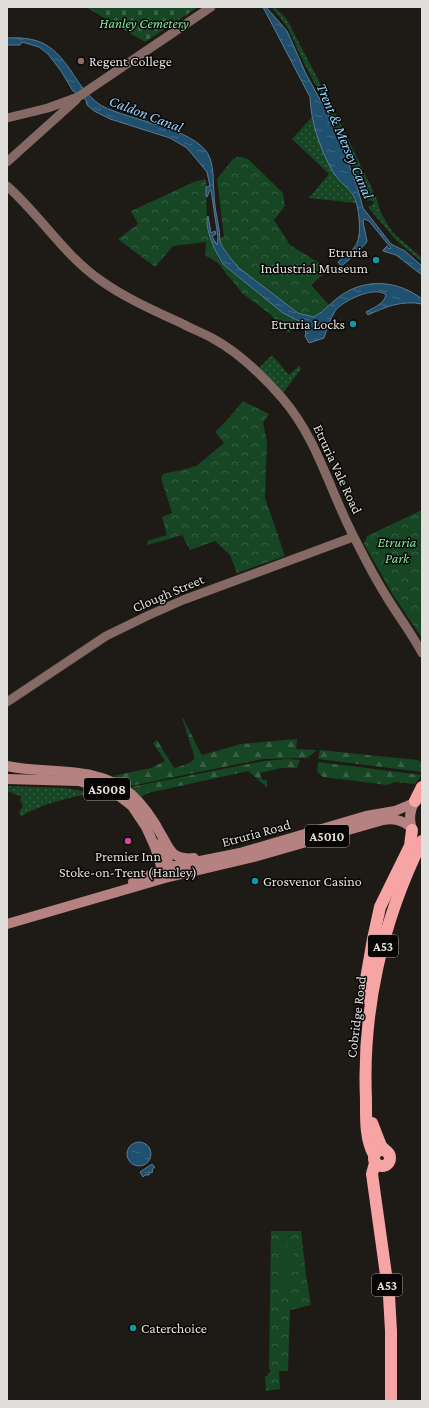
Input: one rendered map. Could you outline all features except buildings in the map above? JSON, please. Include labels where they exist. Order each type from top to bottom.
[{"type":"highway","points":[[417,800],[422,786]]},
{"type":"highway","points":[[364,1068],[363,1032],[366,979],[373,938],[380,907],[410,846],[412,829]]},
{"type":"highway","name":"Cobridge Road","points":[[391,1401],[391,1331],[389,1296],[372,1174],[378,1161],[379,1151],[383,1150],[388,1153],[381,1146],[373,1129],[368,1109],[364,1068],[373,988],[387,932],[404,881],[422,841]]},
{"type":"highway","points":[[368,1109],[378,1002],[394,935],[412,881],[422,862]]},
{"type":"highway","name":"Cobridge Road","points":[[368,1109],[365,1119],[370,1147],[378,1161]]},
{"type":"main road","points":[[7,162],[78,97],[211,7]]},
{"type":"main road","points":[[7,118],[48,108],[78,97]]},
{"type":"main road","points":[[48,108],[52,108],[56,111],[54,119]]},
{"type":"main road","name":"Etruria Vale Road","points":[[7,186],[29,207],[54,236],[98,279],[138,303],[212,338],[238,356],[278,393],[305,429],[320,459],[353,537],[387,598],[412,634],[422,653]]},
{"type":"main road","name":"Clough Street","points":[[7,702],[106,636],[147,616],[183,600],[353,537]]},
{"type":"main road","name":"A5008","points":[[7,766],[91,774],[121,786],[131,795],[151,819],[168,848],[175,855],[188,859],[220,857]]},
{"type":"main road","name":"A5008","points":[[7,773],[79,781],[110,790],[132,806],[146,827],[168,872]]},
{"type":"main road","name":"A5008","points":[[7,779],[79,781]]},
{"type":"main road","points":[[417,800],[410,815],[412,829],[422,841]]},
{"type":"main road","name":"Etruria Road","points":[[7,924],[108,894],[168,872],[220,857],[240,853],[366,816],[395,811],[417,800]]},
{"type":"main road","points":[[151,819],[168,872]]},
{"type":"main road","name":"Etruria Road","points":[[168,872],[254,858],[383,820],[400,820],[412,829]]},
{"type":"green space","name":"Hanley Cemetery","points":[[86,7],[198,7],[145,42]]},
{"type":"green space","points":[[272,7],[274,7],[286,18],[330,102],[325,103],[288,28]]},
{"type":"green space","points":[[331,104],[376,197],[381,213],[393,233],[422,258],[422,262],[396,240],[368,207],[374,202],[364,199],[348,153],[328,109]]},
{"type":"green space","points":[[312,117],[327,161],[337,177],[352,194],[356,203],[309,198],[329,174],[292,139]]},
{"type":"green space","points":[[237,157],[248,159],[283,193],[285,206],[274,220],[290,245],[329,269],[311,285],[329,305],[314,317],[298,313],[248,276],[233,262],[221,244],[220,238],[224,237],[217,179],[233,159]]},
{"type":"green space","points":[[206,179],[207,226],[218,259],[283,313],[301,322],[288,333],[270,314],[242,293],[218,263],[205,255],[206,242],[173,246],[155,267],[118,239],[138,224],[131,211],[194,182]]},
{"type":"green space","points":[[272,355],[289,375],[299,366],[301,369],[283,393],[258,369]]},
{"type":"green space","points":[[243,401],[269,414],[263,423],[267,442],[265,498],[285,556],[237,573],[230,555],[215,541],[190,550],[182,535],[148,545],[147,541],[167,535],[162,517],[172,513],[161,478],[163,474],[193,466],[195,467],[224,443],[215,432]]},
{"type":"green space","name":"Etruria Park","points":[[422,510],[422,638],[393,595],[364,544],[367,536]]},
{"type":"green space","points":[[182,718],[202,755],[241,744],[297,739],[296,749],[317,750],[307,758],[263,759],[130,786],[119,778],[113,776],[151,768],[165,761],[153,743],[157,740],[174,768],[191,762],[195,758]]},
{"type":"green space","points":[[320,750],[417,760],[422,762],[422,772],[318,759]]},
{"type":"green space","points":[[289,759],[300,760],[297,768],[281,768],[260,773],[262,780],[267,780],[267,787],[248,771],[148,793],[141,797],[131,787],[264,761]]},
{"type":"green space","points":[[318,762],[422,775],[415,784],[395,782],[387,785],[323,777],[317,772]]},
{"type":"green space","points":[[7,786],[65,788],[92,793],[55,802],[21,816],[19,812],[23,806],[20,800],[22,797],[7,791]]},
{"type":"green space","points":[[271,1231],[301,1231],[311,1305],[290,1310],[288,1371],[279,1371],[280,1389],[266,1391],[265,1376],[267,1376],[271,1370],[269,1370]]},
{"type":"green space","points":[[284,1242],[294,1255],[290,1258],[280,1245]]},
{"type":"green space","points":[[291,1262],[291,1284],[279,1284],[279,1263]]},
{"type":"water","points":[[263,7],[266,7],[287,31],[306,74],[334,125],[357,186],[363,208],[391,244],[405,251],[422,266],[422,275],[396,255],[383,251],[387,246],[389,249],[391,248],[369,221],[364,219],[363,222],[367,241],[366,243],[357,253],[332,274],[341,266],[338,262],[356,246],[359,238],[360,226],[357,205],[353,195],[335,175],[328,163],[314,126],[310,97]]},
{"type":"water","points":[[7,38],[31,39],[41,42],[49,47],[63,60],[88,94],[102,106],[175,131],[200,145],[210,158],[213,173],[215,206],[222,247],[239,268],[298,313],[314,317],[343,294],[353,289],[373,284],[393,285],[403,288],[422,299],[422,304],[401,304],[387,307],[368,315],[366,312],[381,303],[386,295],[381,292],[367,293],[351,299],[339,307],[335,311],[330,321],[324,338],[309,343],[305,336],[306,333],[304,326],[301,322],[283,313],[221,261],[207,226],[208,216],[211,233],[215,231],[216,234],[212,236],[217,245],[218,237],[211,190],[207,197],[206,196],[206,187],[210,186],[207,172],[187,148],[170,138],[110,119],[94,111],[87,105],[86,100],[73,91],[61,71],[48,54],[39,47],[22,42],[20,45],[7,45]]},
{"type":"water","points":[[139,1142],[144,1143],[150,1149],[150,1159],[144,1165],[139,1166],[134,1165],[128,1159],[127,1154],[128,1149],[134,1143]]},
{"type":"water","points":[[152,1164],[155,1167],[153,1168],[152,1173],[150,1172],[149,1175],[145,1175],[143,1177],[140,1172]]},
{"type":"place","name":"Regent College","points":[[81,61]]},
{"type":"place","name":"Etruria Industrial Museum","points":[[376,260]]},
{"type":"place","name":"Etruria Locks","points":[[353,324]]},
{"type":"place","name":"Premier Inn Stoke-on-Trent (Hanley)","points":[[128,841]]},
{"type":"place","name":"Grosvenor Casino","points":[[255,881]]},
{"type":"place","name":"Caterchoice","points":[[133,1328]]},
{"type":"water label","name":"Caldon Canal","points":[[146,114]]},
{"type":"water label","name":"Trent & Mersey Canal","points":[[345,141]]}]
